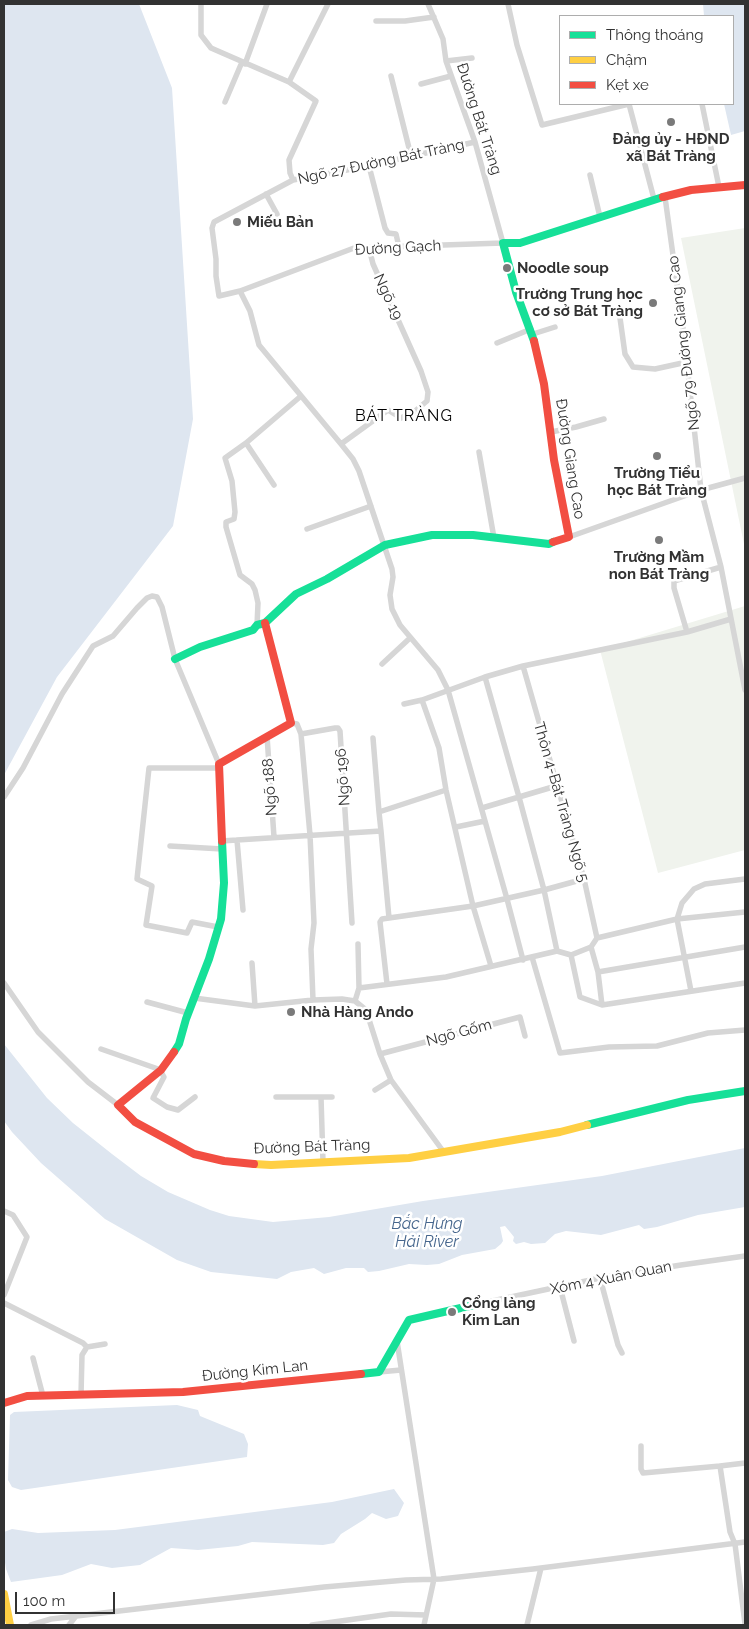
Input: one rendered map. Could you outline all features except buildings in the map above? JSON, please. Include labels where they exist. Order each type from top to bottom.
[{"type":"street","points":[[201,4],[201,35],[211,48],[289,82],[316,100],[289,160],[290,173],[294,180]]},
{"type":"street","points":[[224,102],[244,63],[268,4]]},
{"type":"street","points":[[289,82],[328,4]]},
{"type":"street","name":"Đường Bát Tràng","points":[[428,4],[442,39],[446,61],[475,142],[502,243]]},
{"type":"street","points":[[508,4],[517,45],[542,125],[625,105]]},
{"type":"street","points":[[376,21],[434,17]]},
{"type":"street","points":[[446,61],[472,58]]},
{"type":"street","points":[[391,76],[411,156]]},
{"type":"street","points":[[421,84],[451,76]]},
{"type":"street","points":[[629,105],[654,199]]},
{"type":"street","points":[[702,105],[719,187]]},
{"type":"street","name":"Ngõ 27 Đường Bát Tràng","points":[[240,291],[219,296],[212,228],[214,222],[294,180],[369,166],[475,142]]},
{"type":"street","points":[[369,166],[385,228],[388,233],[396,234],[398,247]]},
{"type":"street","points":[[590,175],[600,217]]},
{"type":"street","points":[[502,243],[520,243],[654,199],[690,190],[745,185]]},
{"type":"street","points":[[266,194],[277,214]]},
{"type":"street","name":"Ngõ 79 Đường Giang Cao","points":[[665,197],[688,362],[701,490],[720,567],[745,690]]},
{"type":"street","name":"Đường Gạch","points":[[240,291],[354,248],[502,243]]},
{"type":"street","name":"Đường Giang Cao","points":[[175,659],[200,647],[253,630],[296,594],[327,579],[385,546],[432,535],[473,535],[549,544],[568,537],[554,460],[544,384],[532,332],[516,292],[502,243]]},
{"type":"street","name":"Ngõ 19","points":[[342,444],[388,410],[400,418],[414,411],[426,402],[428,392],[410,344],[373,264],[368,248]]},
{"type":"street","points":[[240,291],[250,311],[259,345],[342,444],[359,471],[385,546],[393,577],[390,595],[392,608],[400,625],[438,670],[448,690],[523,960]]},
{"type":"street","points":[[620,318],[625,354],[632,367],[655,369],[688,362]]},
{"type":"street","points":[[497,343],[555,327]]},
{"type":"street","points":[[291,723],[261,624],[255,590],[252,584],[240,575],[225,525],[226,522],[234,519],[235,512],[232,480],[225,458],[246,443],[301,396]]},
{"type":"street","points":[[551,432],[576,428],[604,419]]},
{"type":"street","points":[[246,443],[274,485]]},
{"type":"street","points":[[478,452],[494,538]]},
{"type":"street","points":[[568,537],[701,490],[745,478]]},
{"type":"street","points":[[308,529],[371,506]]},
{"type":"street","points":[[687,632],[673,583],[677,579],[720,567]]},
{"type":"street","points":[[4,797],[23,768],[62,694],[93,646],[113,636],[147,598],[157,597],[162,607],[175,659],[219,766],[224,883],[218,927],[209,959],[188,1013],[179,1044],[160,1070],[118,1104],[88,1082],[43,1038],[4,983]]},
{"type":"street","points":[[404,704],[422,700],[485,677],[523,666],[687,632],[731,620]]},
{"type":"street","points":[[382,664],[410,638]]},
{"type":"street","name":"Thôn 4-Bát Tràng Ngõ 5","points":[[523,666],[584,879],[597,938]]},
{"type":"street","points":[[485,677],[544,890],[558,951]]},
{"type":"street","points":[[422,700],[439,748],[446,790],[473,906],[491,966]]},
{"type":"street","points":[[218,927],[192,922],[187,933],[146,924],[152,886],[137,879],[149,768],[219,766],[266,736],[291,723],[297,724],[301,734],[310,835],[314,923],[311,949],[313,1000]]},
{"type":"street","name":"Ngõ 196","points":[[301,734],[335,728],[338,728],[340,731],[347,834]]},
{"type":"street","name":"Ngõ 188","points":[[266,736],[274,837]]},
{"type":"street","points":[[373,738],[389,918]]},
{"type":"street","points":[[482,808],[556,786]]},
{"type":"street","points":[[380,812],[446,790]]},
{"type":"street","points":[[456,827],[485,821]]},
{"type":"street","points":[[170,846],[222,845],[238,840],[381,831]]},
{"type":"street","points":[[347,834],[352,923]]},
{"type":"street","points":[[238,840],[243,910]]},
{"type":"street","points":[[387,984],[380,922],[382,919],[473,906],[584,879]]},
{"type":"street","points":[[692,991],[677,919],[682,903],[697,887],[705,884],[745,879]]},
{"type":"street","points":[[359,988],[446,978],[558,951],[572,955],[591,947],[597,938],[677,919],[745,912]]},
{"type":"street","points":[[355,1001],[359,988],[358,944]]},
{"type":"street","points":[[591,947],[598,972],[602,1005]]},
{"type":"street","points":[[598,972],[745,948]]},
{"type":"street","points":[[572,955],[580,997],[602,1005],[745,983]]},
{"type":"street","points":[[532,957],[560,1053],[609,1046],[657,1046],[708,1033],[745,1030]]},
{"type":"street","points":[[252,963],[255,1006]]},
{"type":"street","points":[[194,998],[255,1006],[313,1000],[342,999],[355,1001],[366,1010],[380,1054],[391,1080],[443,1151]]},
{"type":"street","points":[[147,1002],[188,1013]]},
{"type":"street","name":"Ngõ Gốm","points":[[380,1054],[520,1017],[525,1036]]},
{"type":"street","points":[[101,1048],[160,1070],[164,1077],[153,1098],[167,1108],[178,1110],[195,1096]]},
{"type":"street","points":[[375,1090],[391,1080]]},
{"type":"street","name":"Đường Bát Tràng","points":[[118,1104],[135,1122],[194,1154],[224,1161],[271,1165],[409,1158],[560,1132],[688,1100],[745,1091]]},
{"type":"street","points":[[276,1097],[332,1097]]},
{"type":"street","points":[[321,1097],[323,1162]]},
{"type":"street","points":[[4,1211],[13,1215],[27,1237],[4,1295]]},
{"type":"street","name":"Xóm 4 Xuân Quan","points":[[478,1304],[600,1278],[681,1264],[745,1256]]},
{"type":"street","points":[[600,1278],[618,1345],[622,1353]]},
{"type":"street","points":[[560,1287],[574,1341]]},
{"type":"street","points":[[4,1303],[83,1343],[87,1347]]},
{"type":"street","points":[[379,1372],[409,1320],[478,1304]]},
{"type":"street","points":[[397,1342],[434,1579],[424,1625]]},
{"type":"street","points":[[81,1395],[82,1355],[87,1347],[104,1344]]},
{"type":"street","points":[[33,1358],[43,1396]]},
{"type":"street","points":[[379,1372],[401,1370]]},
{"type":"street","name":"Đường Kim Lan","points":[[4,1403],[27,1396],[183,1392],[379,1372]]},
{"type":"street","points":[[640,1446],[641,1469],[643,1473],[745,1464]]},
{"type":"street","points":[[720,1466],[730,1532],[735,1544],[745,1624]]},
{"type":"street","points":[[31,1625],[43,1620],[76,1616],[324,1588],[541,1568],[745,1542]]},
{"type":"street","points":[[527,1625],[541,1568]]},
{"type":"street","points":[[4,1594],[10,1625]]},
{"type":"street","points":[[312,1625],[390,1614],[426,1615]]},
{"type":"street","points":[[69,1625],[76,1616]]},
{"type":"street","points":[[25,1625],[34,1625]]},
{"type":"shaded area","points":[[745,228],[745,549],[681,238]]},
{"type":"shaded area","points":[[745,606],[745,850],[658,873],[600,650]]},
{"type":"water","points":[[4,4],[139,4],[172,88],[193,419],[173,526],[57,677],[4,775]]},
{"type":"water","points":[[703,4],[745,4],[745,131],[731,135],[724,105],[734,105],[734,15],[704,15]]},
{"type":"water","name":"Bắc Hưng Hải River","points":[[4,1044],[47,1098],[73,1123],[112,1154],[141,1176],[168,1192],[229,1216],[273,1222],[329,1217],[423,1201],[602,1176],[745,1148],[745,1207],[698,1215],[657,1227],[644,1229],[639,1225],[601,1235],[566,1231],[555,1234],[545,1243],[531,1244],[524,1242],[516,1244],[513,1241],[514,1237],[505,1226],[500,1227],[503,1241],[495,1249],[462,1255],[439,1264],[409,1264],[368,1272],[364,1268],[346,1268],[324,1274],[314,1268],[291,1272],[277,1279],[211,1272],[177,1260],[105,1219],[41,1163],[12,1132],[4,1121]]},
{"type":"water","points":[[177,1405],[198,1410],[200,1416],[244,1434],[248,1444],[247,1457],[21,1490],[12,1487],[8,1480],[10,1415],[14,1412]]},
{"type":"water","points":[[394,1489],[404,1503],[398,1516],[386,1519],[372,1513],[341,1534],[334,1543],[323,1545],[252,1542],[238,1546],[198,1550],[171,1548],[140,1565],[112,1568],[91,1564],[62,1575],[11,1582],[6,1569],[4,1532],[12,1529],[38,1533],[115,1530],[332,1502]]},
{"type":"traffic: fast","points":[[534,341],[516,292],[503,243],[520,243],[663,197]]},
{"type":"traffic: fast","points":[[175,659],[200,647],[253,630],[257,625],[265,623],[296,594],[327,579],[385,545],[432,535],[473,535],[549,544],[553,542]]},
{"type":"traffic: fast","points":[[174,1052],[179,1044],[221,919],[224,883],[222,841]]},
{"type":"traffic: fast","points":[[587,1125],[688,1100],[745,1091]]},
{"type":"traffic: fast","points":[[361,1374],[379,1372],[409,1320],[478,1304]]},
{"type":"traffic: slow","points":[[254,1164],[271,1165],[409,1158],[560,1132],[587,1125]]},
{"type":"traffic: slow","points":[[4,1594],[10,1625]]},
{"type":"traffic: jam","points":[[663,197],[691,190],[745,185]]},
{"type":"traffic: jam","points":[[534,341],[544,384],[554,460],[569,537],[553,542]]},
{"type":"traffic: jam","points":[[222,841],[219,764],[291,723],[265,623]]},
{"type":"traffic: jam","points":[[174,1052],[161,1070],[118,1105],[135,1122],[194,1154],[224,1161],[254,1164]]},
{"type":"traffic: jam","points":[[4,1403],[27,1396],[183,1392],[361,1374]]},
{"type":"place","name":"Đảng ủy - HĐND xã Bát Tràng","points":[[671,122]]},
{"type":"place","name":"Miếu Bản","points":[[237,222]]},
{"type":"place","name":"Noodle soup","points":[[507,268]]},
{"type":"place","name":"Trường Trung học cơ sở Bát Tràng","points":[[653,303]]},
{"type":"place","name":"Trường Tiểu học Bát Tràng","points":[[657,456]]},
{"type":"place","name":"Trường Mầm non Bát Tràng","points":[[659,540]]},
{"type":"place","name":"Nhà Hàng Ando","points":[[291,1012]]},
{"type":"place","name":"Cổng làng Kim Lan","points":[[452,1312]]},
{"type":"district","name":"BÁT TRÀNG","points":[[404,416]]}]
